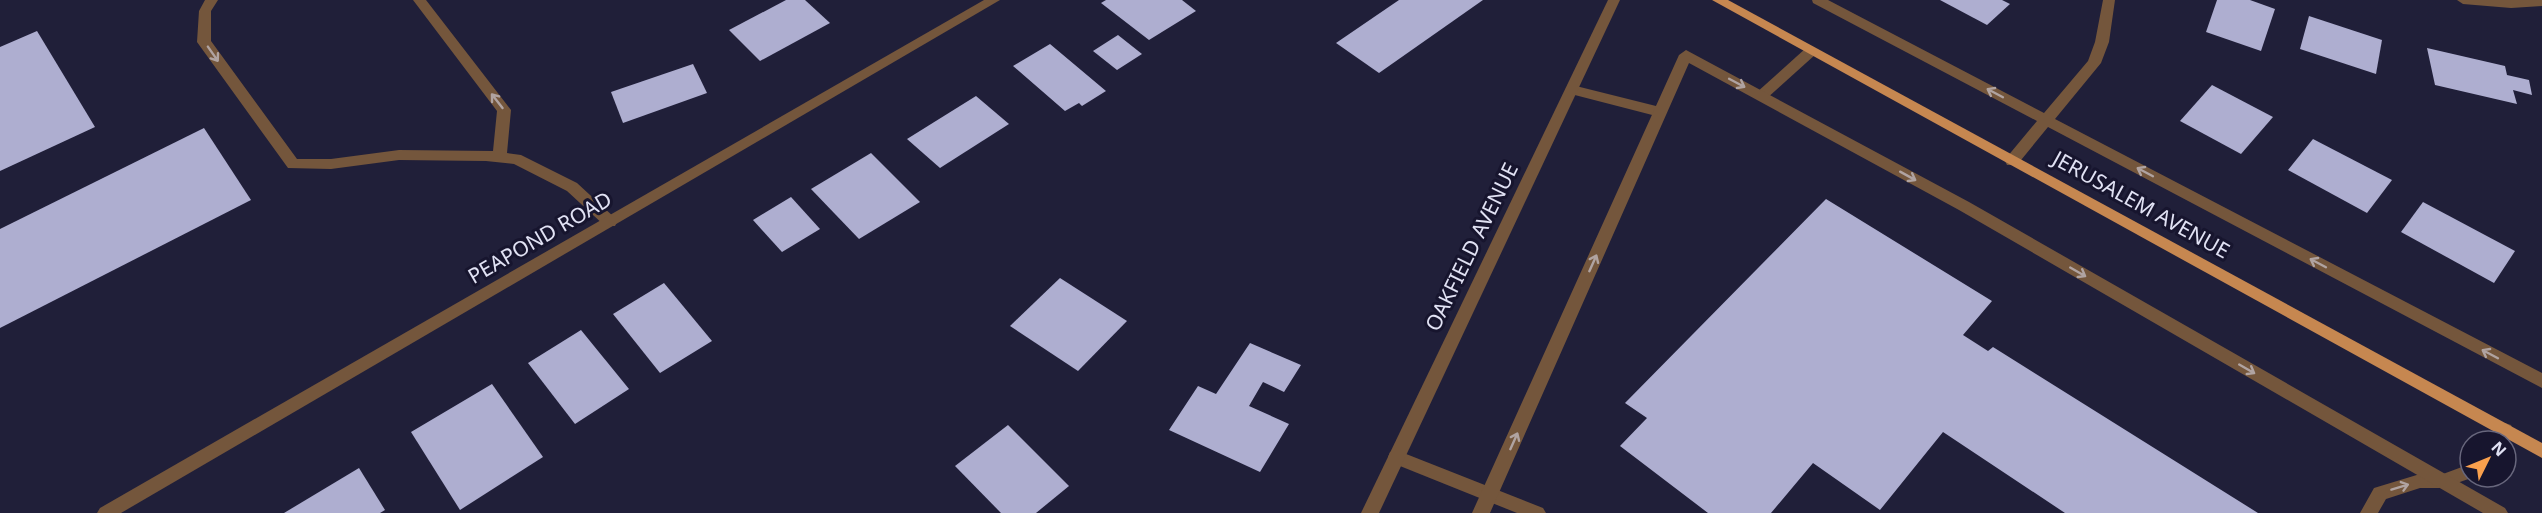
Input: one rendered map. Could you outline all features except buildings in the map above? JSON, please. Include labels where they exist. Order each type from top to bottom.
[{"type":"main road","name":"JERUSALEM AVENUE","points":[[1718,0],[2012,160],[2489,429]]},
{"type":"main road","name":"JERUSALEM AVENUE","points":[[2518,442],[2542,451]]},
{"type":"street","points":[[212,0],[205,11],[204,42],[293,164],[331,164],[399,154],[516,159],[572,187],[610,222]]},
{"type":"street","points":[[419,0],[504,110],[500,157]]},
{"type":"street","name":"PEAPOND ROAD","points":[[106,513],[994,0]]},
{"type":"street","name":"OAKFIELD AVENUE","points":[[1370,513],[1614,0]]},
{"type":"street","name":"JERUSALEM AVENUE","points":[[1818,0],[2542,381]]},
{"type":"street","points":[[2012,160],[2094,63],[2102,42],[2109,0]]},
{"type":"street","points":[[2463,0],[2511,4],[2542,2]]},
{"type":"street","points":[[1761,96],[1811,51]]},
{"type":"street","points":[[1481,513],[1686,56],[1964,206],[2499,513]]},
{"type":"street","points":[[1572,90],[1660,112]]},
{"type":"street","points":[[1396,457],[1537,513]]},
{"type":"street","points":[[2369,513],[2380,493],[2420,481],[2443,482],[2458,476]]}]
